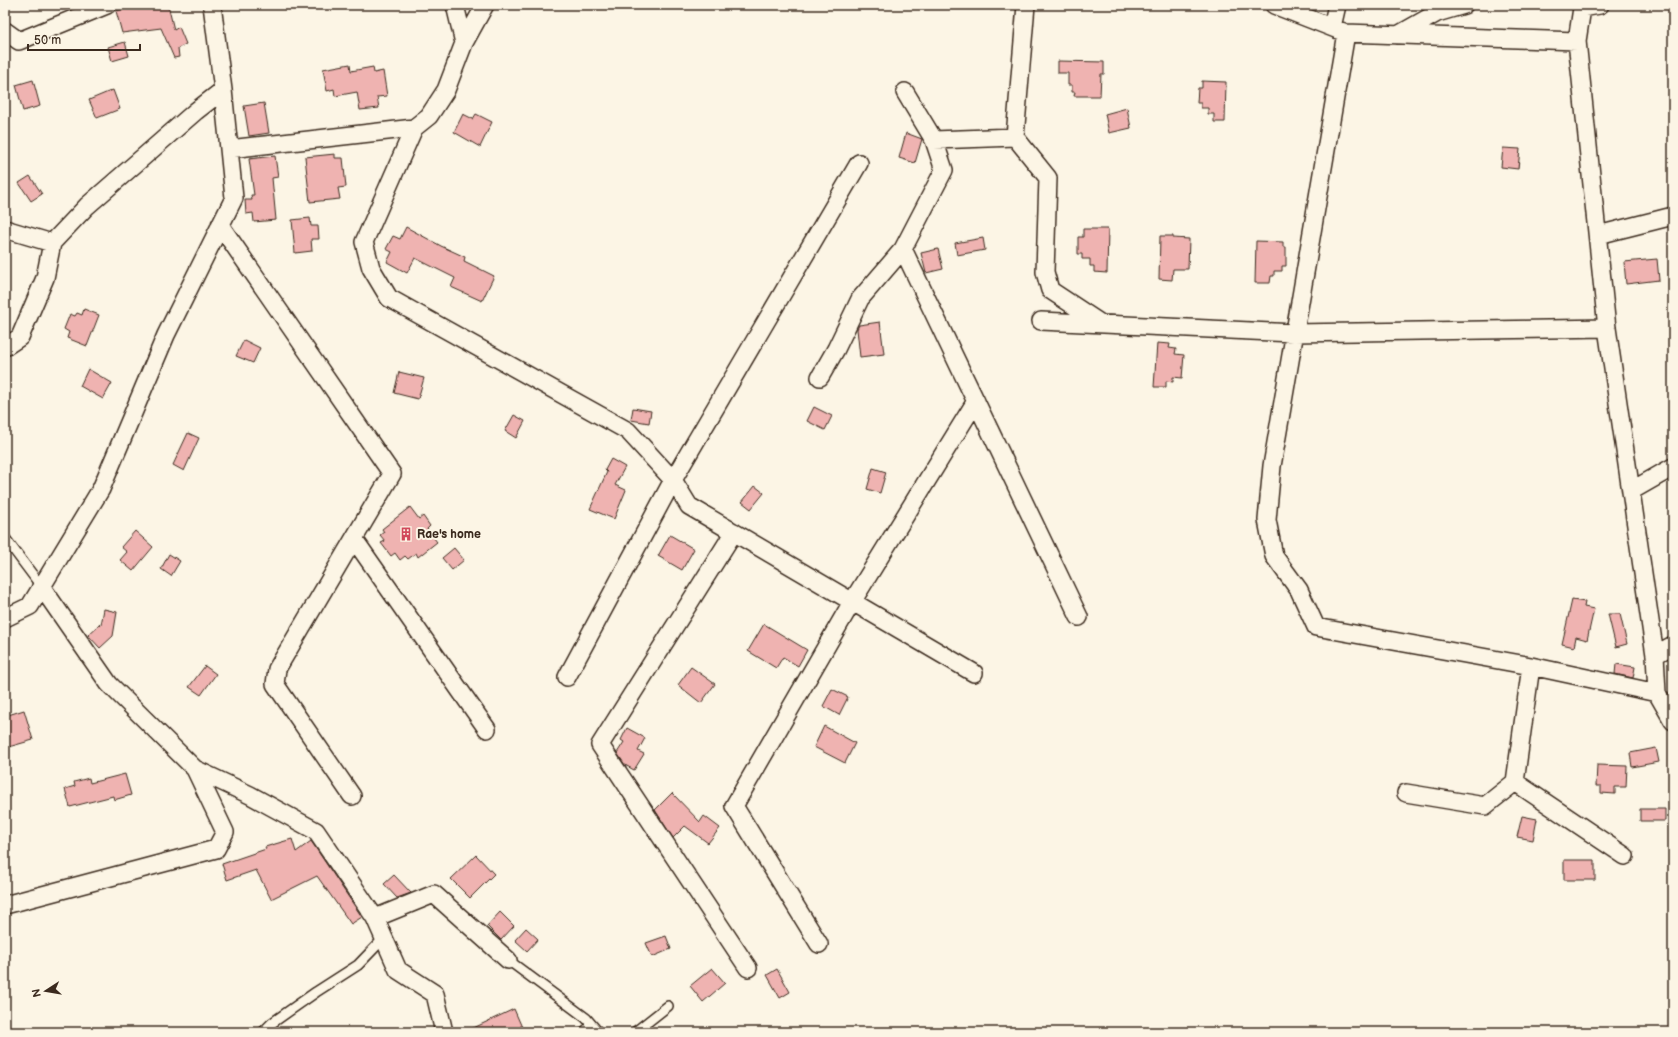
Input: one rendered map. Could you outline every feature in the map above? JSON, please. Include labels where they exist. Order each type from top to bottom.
[{"type":"street","points":[[5,31],[19,41],[107,5]]},
{"type":"street","points":[[5,618],[30,606],[40,586],[101,489],[166,334],[234,198],[224,90],[212,5]]},
{"type":"street","points":[[455,5],[464,43]]},
{"type":"street","points":[[485,5],[464,43],[446,90],[429,116],[414,128],[364,242],[371,268],[389,298],[628,431],[673,480],[689,506],[974,673]]},
{"type":"street","points":[[1274,5],[1339,30],[1398,35],[1577,41]]},
{"type":"street","points":[[1337,5],[1339,30],[1294,333],[1272,466],[1267,520],[1274,556],[1299,590],[1316,627],[1531,666],[1657,693]]},
{"type":"street","points":[[1398,35],[1437,13],[1464,5]]},
{"type":"street","points":[[1600,5],[1582,8],[1577,41],[1607,328],[1655,655],[1657,693],[1673,721]]},
{"type":"street","points":[[1022,7],[1015,137],[1048,178],[1045,272],[1050,290],[1100,324]]},
{"type":"street","points":[[6,349],[20,337],[45,278],[52,242],[87,206],[196,111],[224,90]]},
{"type":"street","points":[[820,377],[836,349],[860,299],[903,249],[944,170],[934,140],[905,92]]},
{"type":"street","points":[[229,148],[414,128]]},
{"type":"street","points":[[934,140],[1015,137]]},
{"type":"street","points":[[568,677],[673,480],[859,163]]},
{"type":"street","points":[[1598,235],[1673,216]]},
{"type":"street","points":[[220,225],[392,474],[277,669],[275,684],[352,796]]},
{"type":"street","points":[[5,229],[52,242]]},
{"type":"street","points":[[903,249],[1079,617]]},
{"type":"street","points":[[1041,321],[1294,333],[1607,328]]},
{"type":"street","points":[[819,944],[734,806],[852,602],[976,402]]},
{"type":"street","points":[[1631,491],[1673,468]]},
{"type":"street","points":[[734,532],[600,745],[748,968]]},
{"type":"street","points":[[354,539],[487,728]]},
{"type":"street","points":[[40,586],[109,684],[195,769],[250,796],[316,832],[375,918],[398,970],[434,994],[444,1032]]},
{"type":"street","points":[[1655,655],[1673,645]]},
{"type":"street","points":[[1406,793],[1485,806],[1515,782],[1531,666]]},
{"type":"street","points":[[5,905],[216,849],[225,832],[195,769]]},
{"type":"street","points":[[1515,782],[1625,856]]},
{"type":"street","points":[[375,918],[434,894],[508,960]]},
{"type":"lane","points":[[5,538],[40,586]]},
{"type":"lane","points":[[263,1032],[272,1023],[358,965],[384,938]]},
{"type":"lane","points":[[508,960],[586,1018],[595,1028],[584,1032]]},
{"type":"lane","points":[[635,1032],[668,1006]]},
{"type":"building","points":[[138,5],[168,5],[174,30],[179,27],[186,44],[178,48],[179,57],[174,58],[161,28],[122,33],[116,11]]},
{"type":"building","points":[[125,42],[129,56],[112,61],[108,47]]},
{"type":"building","points":[[1058,61],[1104,62],[1104,74],[1101,74],[1100,96],[1074,96],[1075,92],[1072,92],[1072,85],[1068,85],[1068,73],[1058,73]]},
{"type":"building","points":[[350,64],[351,71],[373,67],[374,73],[383,71],[387,96],[377,97],[379,108],[360,110],[357,92],[335,96],[334,89],[327,91],[323,69]]},
{"type":"building","points":[[33,80],[40,106],[23,111],[16,85]]},
{"type":"building","points":[[1202,81],[1226,82],[1225,122],[1214,122],[1214,114],[1208,114],[1208,108],[1201,108],[1201,103],[1197,103],[1198,88],[1202,88]]},
{"type":"building","points":[[113,90],[120,109],[97,118],[89,100]]},
{"type":"building","points":[[264,103],[269,133],[249,136],[244,106]]},
{"type":"building","points":[[1127,108],[1131,128],[1109,133],[1105,114]]},
{"type":"building","points":[[463,114],[473,119],[476,114],[492,122],[480,147],[454,132]]},
{"type":"building","points":[[906,133],[922,139],[915,163],[899,158]]},
{"type":"building","points":[[1503,148],[1520,149],[1518,169],[1501,167]]},
{"type":"building","points":[[335,154],[335,158],[343,158],[346,187],[338,188],[340,199],[310,202],[305,157]]},
{"type":"building","points":[[275,156],[278,177],[272,178],[276,220],[254,222],[253,213],[246,214],[245,200],[252,200],[251,195],[254,195],[249,159]]},
{"type":"building","points":[[30,176],[42,194],[31,201],[19,183]]},
{"type":"building","points":[[310,218],[311,226],[318,226],[319,239],[311,239],[312,251],[295,253],[292,220]]},
{"type":"building","points":[[406,227],[465,257],[464,261],[494,276],[482,301],[451,287],[455,278],[415,258],[407,273],[387,262],[392,252],[386,249],[393,236],[400,239]]},
{"type":"building","points":[[1083,229],[1108,229],[1107,273],[1094,272],[1094,266],[1090,266],[1090,259],[1082,259],[1082,254],[1078,254],[1078,237],[1083,237]]},
{"type":"building","points":[[1160,236],[1173,236],[1173,238],[1189,239],[1188,269],[1173,269],[1172,280],[1159,279]]},
{"type":"building","points":[[983,238],[985,250],[957,255],[955,243]]},
{"type":"building","points":[[1256,241],[1283,242],[1283,247],[1286,247],[1286,266],[1282,266],[1282,271],[1274,271],[1274,276],[1271,276],[1270,283],[1255,283]]},
{"type":"building","points":[[938,249],[943,269],[926,273],[921,253]]},
{"type":"building","points":[[1657,259],[1659,280],[1626,284],[1624,262]]},
{"type":"building","points":[[84,309],[99,315],[87,346],[67,338],[69,332],[64,329],[70,314],[75,316],[77,313],[82,315]]},
{"type":"building","points":[[880,322],[884,354],[860,357],[857,329],[859,325]]},
{"type":"building","points":[[244,340],[260,348],[253,363],[236,356]]},
{"type":"building","points":[[1157,343],[1170,344],[1169,348],[1176,349],[1175,354],[1184,355],[1182,378],[1173,377],[1173,382],[1166,381],[1166,387],[1154,387]]},
{"type":"building","points":[[88,369],[112,383],[103,399],[80,386]]},
{"type":"building","points":[[399,372],[424,378],[418,399],[394,393]]},
{"type":"building","points":[[814,407],[832,416],[825,430],[807,421]]},
{"type":"building","points":[[633,408],[651,411],[649,423],[631,420]]},
{"type":"building","points":[[514,415],[525,421],[516,438],[505,431]]},
{"type":"building","points":[[188,433],[199,438],[184,471],[173,465]]},
{"type":"building","points":[[611,459],[625,467],[615,485],[626,490],[614,519],[590,509],[607,472],[605,470]]},
{"type":"building","points":[[873,468],[886,472],[880,493],[867,489]]},
{"type":"building","points":[[755,486],[764,493],[751,509],[742,502]]},
{"type":"building","name":"Rae's home","points":[[410,507],[419,519],[423,516],[430,526],[427,529],[437,542],[418,557],[416,553],[408,559],[405,556],[400,560],[395,553],[391,556],[381,543],[385,541],[380,535],[384,532],[382,529]]},
{"type":"building","points":[[135,531],[153,547],[133,571],[120,560],[127,552],[121,547]]},
{"type":"building","points":[[670,535],[694,549],[682,570],[658,556]]},
{"type":"building","points":[[454,548],[464,560],[452,570],[442,558]]},
{"type":"building","points":[[169,554],[180,561],[171,576],[161,569]]},
{"type":"building","points":[[1572,600],[1585,602],[1584,607],[1594,609],[1587,640],[1576,637],[1574,647],[1562,644]]},
{"type":"building","points":[[104,609],[117,612],[113,636],[100,648],[88,635],[100,624],[101,625]]},
{"type":"building","points":[[1608,614],[1620,614],[1627,644],[1616,647]]},
{"type":"building","points":[[764,624],[807,650],[798,666],[783,657],[776,668],[748,651]]},
{"type":"building","points":[[1616,664],[1635,667],[1633,678],[1615,674]]},
{"type":"building","points":[[205,666],[216,674],[201,695],[189,687]]},
{"type":"building","points":[[691,667],[715,684],[701,703],[678,685]]},
{"type":"building","points":[[832,689],[848,697],[839,715],[823,706]]},
{"type":"building","points":[[24,710],[33,740],[5,748],[5,716]]},
{"type":"building","points":[[824,726],[855,743],[845,763],[814,747]]},
{"type":"building","points":[[627,728],[645,738],[638,751],[644,754],[634,770],[625,765],[617,753],[624,742],[621,740]]},
{"type":"building","points":[[1656,748],[1659,762],[1632,767],[1630,753]]},
{"type":"building","points":[[1597,765],[1627,766],[1626,787],[1615,787],[1615,794],[1601,793],[1601,786],[1596,786]]},
{"type":"building","points":[[125,774],[131,795],[114,800],[113,796],[70,807],[65,789],[75,786],[74,782],[89,778],[90,783]]},
{"type":"building","points":[[672,793],[700,822],[704,816],[720,828],[708,843],[685,826],[673,838],[655,810]]},
{"type":"building","points":[[1640,809],[1665,809],[1665,821],[1640,821]]},
{"type":"building","points":[[1522,816],[1537,819],[1533,840],[1517,837]]},
{"type":"building","points":[[292,839],[296,852],[311,841],[362,917],[351,924],[317,876],[271,899],[256,870],[227,880],[222,864],[266,849],[265,847]]},
{"type":"building","points":[[476,855],[494,874],[470,898],[451,879]]},
{"type":"building","points":[[1564,860],[1595,860],[1595,880],[1564,880]]},
{"type":"building","points":[[394,875],[411,893],[397,898],[384,884]]},
{"type":"building","points":[[500,912],[514,926],[501,940],[487,926]]},
{"type":"building","points":[[526,928],[538,939],[527,951],[515,940]]},
{"type":"building","points":[[666,936],[671,949],[652,957],[646,943]]},
{"type":"building","points":[[712,968],[725,983],[703,1002],[690,986]]},
{"type":"building","points":[[777,969],[790,992],[780,998],[767,975]]},
{"type":"building","points":[[514,1009],[524,1032],[465,1032]]},
{"type":"place","name":"Rae's home","points":[[406,534]]}]
